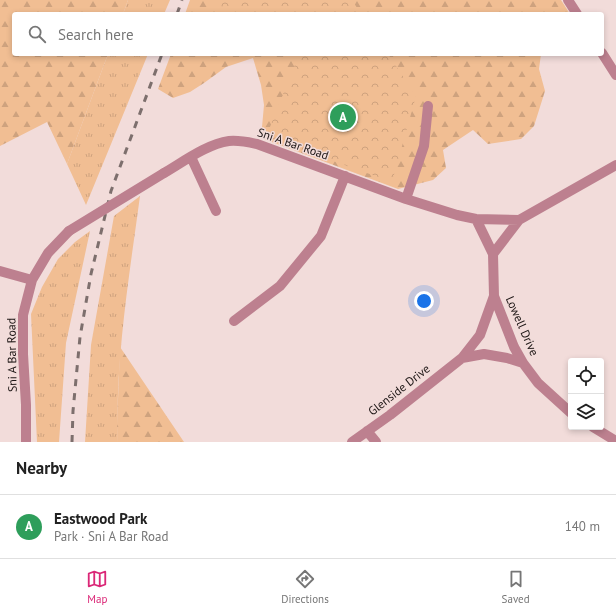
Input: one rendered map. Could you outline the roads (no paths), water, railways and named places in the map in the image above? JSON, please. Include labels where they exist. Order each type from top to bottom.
[{"type":"street","points":[[568,0],[576,12]]},
{"type":"street","points":[[604,56],[616,76]]},
{"type":"street","points":[[406,199],[424,146],[428,106]]},
{"type":"street","name":"Sni A Bar Road","points":[[26,442],[23,315],[32,280],[48,252],[69,231],[191,157],[216,144],[230,141],[243,141],[257,144],[406,199],[457,215],[476,219],[519,220]]},
{"type":"street","points":[[191,157],[216,211]]},
{"type":"street","points":[[493,254],[519,220],[616,166]]},
{"type":"street","points":[[234,321],[280,286],[321,236],[345,176]]},
{"type":"street","name":"Lowell Drive","points":[[476,219],[493,254],[494,296],[514,347],[523,363],[538,383],[568,410]]},
{"type":"street","points":[[0,271],[32,280]]},
{"type":"street","name":"Glenside Drive","points":[[352,442],[462,358],[480,334],[494,296]]},
{"type":"street","name":"Glenside Drive","points":[[462,358],[484,354],[507,358],[523,363]]},
{"type":"street","points":[[598,430],[616,441]]},
{"type":"street","points":[[367,432],[376,442]]},
{"type":"railway","points":[[178,12],[182,0]]},
{"type":"railway","points":[[72,442],[73,411],[80,337],[91,274],[111,191],[161,56]]},
{"type":"place","name":"Eastwood Park","points":[[343,117]]}]
